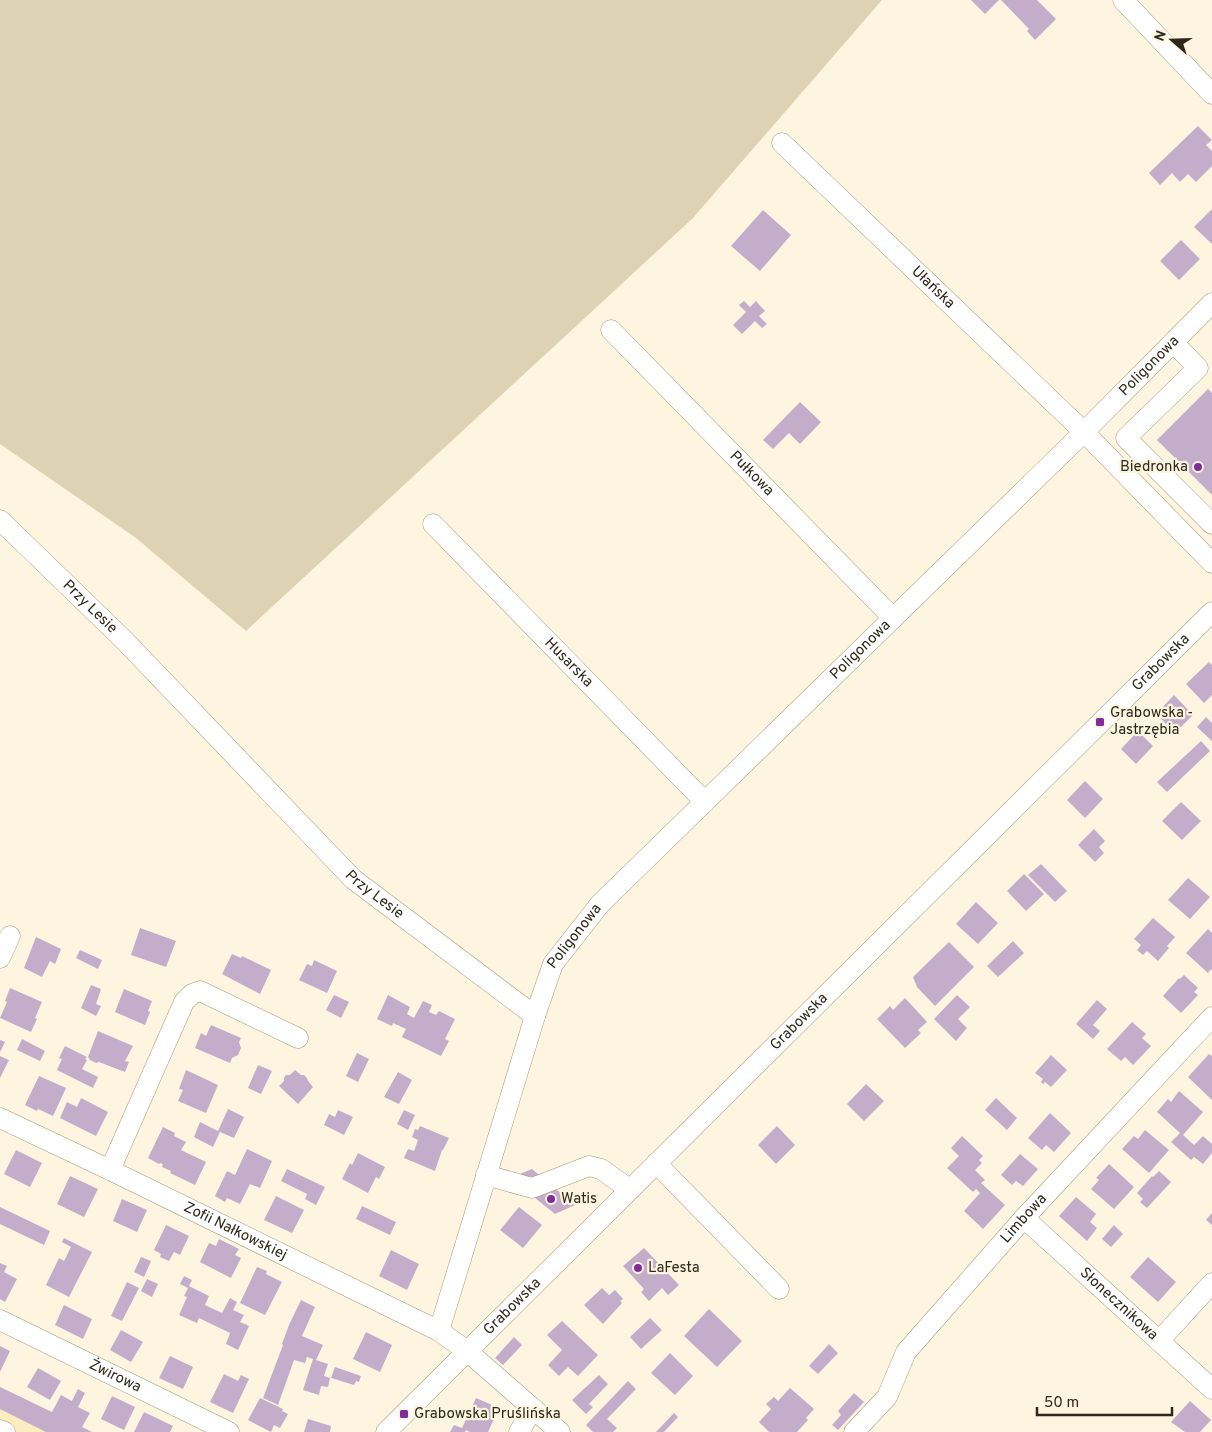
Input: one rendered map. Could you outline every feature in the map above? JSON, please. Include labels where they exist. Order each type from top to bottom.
[{"type":"street","points":[[1123,0],[1212,94]]},
{"type":"street","name":"Ułańska","points":[[782,143],[1084,432],[1212,563]]},
{"type":"street","name":"Poligonowa","points":[[535,1016],[553,964],[600,904],[1084,432],[1212,303]]},
{"type":"street","name":"Pułkowa","points":[[611,330],[893,618]]},
{"type":"street","points":[[1173,342],[1198,368],[1126,438],[1212,524]]},
{"type":"street","name":"Przy Lesie","points":[[0,520],[124,640],[353,879],[535,1016]]},
{"type":"street","name":"Husarska","points":[[433,524],[705,802]]},
{"type":"street","name":"Grabowska","points":[[386,1432],[1212,612]]},
{"type":"street","points":[[0,958],[10,936]]},
{"type":"street","points":[[110,1170],[184,1002],[192,994],[200,991],[298,1038]]},
{"type":"street","points":[[439,1331],[535,1016]]},
{"type":"street","name":"Limbowa","points":[[854,1432],[887,1397],[906,1352],[1024,1218],[1212,1017]]},
{"type":"street","name":"Zofii Nałkowskiej","points":[[0,1118],[439,1331],[467,1350],[560,1432]]},
{"type":"street","points":[[656,1163],[779,1289]]},
{"type":"street","points":[[486,1175],[532,1188],[589,1166],[601,1168],[629,1189]]},
{"type":"street","name":"Słonecznikowa","points":[[1024,1218],[1212,1389]]},
{"type":"street","points":[[1159,1341],[1212,1283]]},
{"type":"street","name":"Żwirowa","points":[[0,1320],[229,1432]]},
{"type":"street","points":[[519,1432],[533,1408]]},
{"type":"street","points":[[0,1430],[5,1432]]},
{"type":"shaded area","points":[[0,0],[882,0],[693,218],[246,631],[136,538],[0,444]]},
{"type":"shaded area","points":[[0,1387],[92,1432],[0,1432]]},
{"type":"building","points":[[971,0],[999,0],[985,14]]},
{"type":"building","points":[[1001,0],[1037,0],[1056,19],[1035,40],[1027,31],[1029,29]]},
{"type":"building","points":[[1198,126],[1212,140],[1206,145],[1212,151],[1212,166],[1196,182],[1188,174],[1180,182],[1172,173],[1160,185],[1149,173]]},
{"type":"building","points":[[1212,209],[1212,244],[1194,227]]},
{"type":"building","points":[[763,210],[791,235],[760,271],[731,246]]},
{"type":"building","points":[[1181,240],[1200,259],[1179,280],[1160,261]]},
{"type":"building","points":[[744,301],[750,307],[756,301],[765,311],[759,316],[767,324],[762,328],[755,321],[742,334],[733,325],[746,312],[739,305]]},
{"type":"building","name":"Biedronka","points":[[1208,389],[1212,393],[1212,495],[1157,440]]},
{"type":"building","points":[[800,402],[821,422],[800,444],[789,433],[773,449],[763,440]]},
{"type":"building","points":[[1209,662],[1212,665],[1212,695],[1204,703],[1186,684]]},
{"type":"building","points":[[1174,695],[1193,715],[1175,733],[1156,714]]},
{"type":"building","points":[[1206,717],[1212,723],[1212,741],[1197,727]]},
{"type":"building","points":[[1138,731],[1153,746],[1136,764],[1121,749]]},
{"type":"building","points":[[1201,741],[1210,751],[1167,792],[1157,782]]},
{"type":"building","points":[[1085,781],[1103,799],[1085,818],[1067,800]]},
{"type":"building","points":[[1181,802],[1201,821],[1182,840],[1162,821]]},
{"type":"building","points":[[1094,829],[1105,841],[1099,847],[1104,853],[1095,862],[1078,845]]},
{"type":"building","points":[[1041,864],[1067,891],[1055,902],[1028,875]]},
{"type":"building","points":[[1024,874],[1044,894],[1026,911],[1007,891]]},
{"type":"building","points":[[1188,878],[1210,897],[1190,919],[1168,900]]},
{"type":"building","points":[[976,902],[998,923],[978,944],[956,924]]},
{"type":"building","points":[[1153,918],[1175,937],[1158,961],[1147,951],[1143,955],[1137,950],[1141,945],[1134,939]]},
{"type":"building","points":[[140,928],[176,941],[166,967],[131,955]]},
{"type":"building","points":[[1208,929],[1212,933],[1212,971],[1211,969],[1208,973],[1186,953]]},
{"type":"building","points":[[36,937],[61,949],[55,964],[50,961],[42,977],[24,968]]},
{"type":"building","points":[[1013,941],[1024,953],[998,977],[987,966]]},
{"type":"building","points":[[949,942],[974,967],[935,1006],[917,987],[913,977]]},
{"type":"building","points":[[80,950],[102,960],[98,969],[76,958]]},
{"type":"building","points":[[232,954],[241,958],[242,956],[271,970],[260,994],[222,974]]},
{"type":"building","points":[[314,960],[337,971],[327,993],[299,980],[307,964],[312,966]]},
{"type":"building","points":[[1184,975],[1198,988],[1194,992],[1198,995],[1181,1013],[1163,996]]},
{"type":"building","points":[[91,985],[101,989],[96,1004],[101,1006],[96,1016],[81,1008]]},
{"type":"building","points":[[10,988],[42,1002],[31,1032],[0,1018],[7,1002],[5,1001]]},
{"type":"building","points":[[124,989],[152,1001],[145,1025],[115,1012]]},
{"type":"building","points":[[334,995],[349,1002],[341,1018],[326,1010]]},
{"type":"building","points":[[388,995],[410,1007],[407,1014],[414,1018],[423,1001],[432,1005],[429,1012],[436,1015],[439,1011],[455,1019],[445,1039],[449,1041],[441,1056],[402,1037],[406,1029],[393,1023],[392,1026],[377,1019]]},
{"type":"building","points":[[957,995],[970,1007],[958,1019],[967,1028],[956,1041],[934,1019]]},
{"type":"building","points":[[905,998],[927,1022],[918,1030],[921,1033],[905,1048],[877,1019],[890,1006],[893,1010]]},
{"type":"building","points":[[1097,1000],[1107,1009],[1093,1025],[1100,1031],[1093,1039],[1076,1024]]},
{"type":"building","points":[[1132,1022],[1146,1034],[1142,1038],[1151,1046],[1133,1065],[1125,1057],[1121,1061],[1107,1049]]},
{"type":"building","points":[[211,1025],[241,1038],[239,1042],[241,1048],[238,1055],[232,1058],[230,1063],[195,1048],[201,1033],[206,1036]]},
{"type":"building","points":[[98,1031],[133,1046],[125,1061],[129,1062],[125,1072],[99,1062],[96,1063],[88,1057]]},
{"type":"building","points":[[22,1039],[45,1051],[40,1061],[17,1050]]},
{"type":"building","points":[[0,1040],[5,1042],[0,1052]]},
{"type":"building","points":[[65,1046],[87,1057],[82,1069],[98,1077],[93,1088],[57,1070],[62,1059],[59,1058]]},
{"type":"building","points":[[357,1053],[369,1059],[358,1082],[346,1076]]},
{"type":"building","points":[[1209,1054],[1212,1056],[1212,1100],[1188,1077]]},
{"type":"building","points":[[1051,1055],[1067,1070],[1051,1087],[1045,1082],[1043,1084],[1041,1082],[1043,1079],[1035,1073]]},
{"type":"building","points":[[0,1056],[9,1060],[0,1078]]},
{"type":"building","points":[[258,1065],[272,1071],[261,1094],[248,1088]]},
{"type":"building","points":[[186,1070],[218,1085],[206,1113],[178,1101],[183,1090],[179,1089]]},
{"type":"building","points":[[295,1070],[304,1075],[313,1087],[298,1104],[279,1086],[284,1081],[286,1075],[290,1075]]},
{"type":"building","points":[[398,1072],[412,1080],[399,1104],[384,1097]]},
{"type":"building","points":[[39,1076],[66,1088],[53,1116],[25,1105]]},
{"type":"building","points":[[866,1084],[884,1101],[864,1121],[847,1104]]},
{"type":"building","points":[[1179,1091],[1203,1112],[1183,1135],[1194,1145],[1203,1136],[1212,1144],[1212,1153],[1203,1164],[1194,1157],[1191,1160],[1171,1142],[1180,1133],[1157,1112],[1168,1099],[1171,1102]]},
{"type":"building","points":[[81,1098],[108,1112],[96,1136],[60,1118],[67,1102],[77,1107]]},
{"type":"building","points":[[996,1098],[1017,1118],[1007,1130],[985,1110]]},
{"type":"building","points":[[228,1109],[244,1117],[234,1138],[220,1132],[213,1147],[194,1137],[200,1122],[218,1131]]},
{"type":"building","points":[[338,1110],[353,1117],[344,1135],[324,1125],[329,1114],[335,1117]]},
{"type":"building","points":[[404,1110],[415,1115],[408,1130],[397,1124]]},
{"type":"building","points":[[1050,1113],[1071,1133],[1054,1152],[1046,1145],[1042,1150],[1028,1138]]},
{"type":"building","points":[[420,1126],[449,1138],[442,1150],[435,1171],[404,1158],[408,1149],[414,1151],[418,1140],[412,1137],[415,1129],[418,1130]]},
{"type":"building","points":[[777,1126],[795,1145],[776,1164],[758,1145]]},
{"type":"building","points":[[163,1127],[175,1133],[174,1136],[186,1142],[181,1150],[206,1162],[195,1185],[170,1173],[171,1171],[162,1167],[163,1164],[148,1158]]},
{"type":"building","points":[[1145,1130],[1169,1150],[1149,1173],[1122,1149],[1134,1136],[1138,1139]]},
{"type":"building","points":[[962,1136],[983,1156],[979,1160],[982,1163],[975,1170],[985,1180],[981,1183],[1005,1205],[983,1229],[964,1211],[980,1193],[976,1189],[973,1192],[947,1168],[959,1156],[951,1148]]},
{"type":"building","points":[[247,1149],[272,1161],[260,1188],[250,1184],[240,1204],[227,1198],[225,1202],[215,1196],[227,1171],[235,1175]]},
{"type":"building","points":[[16,1150],[42,1163],[30,1187],[4,1174]]},
{"type":"building","points":[[358,1153],[385,1167],[379,1179],[376,1177],[368,1193],[342,1179],[350,1163],[352,1165]]},
{"type":"building","points":[[1020,1154],[1038,1169],[1023,1186],[1016,1181],[1012,1185],[1001,1175]]},
{"type":"building","points":[[1109,1164],[1134,1187],[1114,1209],[1091,1189],[1099,1180],[1096,1178]]},
{"type":"building","points":[[287,1169],[325,1187],[316,1205],[305,1199],[307,1194],[281,1181]]},
{"type":"building","points":[[532,1169],[575,1205],[555,1214],[510,1178]]},
{"type":"building","points":[[1159,1171],[1171,1182],[1147,1208],[1140,1202],[1143,1199],[1137,1193]]},
{"type":"building","points":[[70,1176],[98,1189],[84,1217],[57,1204]]},
{"type":"building","points":[[276,1196],[304,1210],[292,1233],[264,1220]]},
{"type":"building","points":[[1076,1197],[1096,1214],[1090,1222],[1097,1228],[1087,1241],[1059,1216]]},
{"type":"building","points":[[122,1199],[147,1210],[137,1232],[113,1221]]},
{"type":"building","points":[[362,1206],[396,1222],[390,1235],[356,1219]]},
{"type":"building","points":[[0,1207],[50,1231],[44,1245],[0,1224]]},
{"type":"building","points":[[519,1207],[542,1225],[523,1248],[500,1230]]},
{"type":"building","points":[[1212,1213],[1212,1225],[1206,1220]]},
{"type":"building","points":[[166,1225],[189,1236],[180,1255],[174,1252],[169,1261],[160,1257],[161,1254],[154,1250]]},
{"type":"building","points":[[1114,1225],[1123,1234],[1111,1247],[1102,1239]]},
{"type":"building","points":[[64,1238],[92,1252],[69,1297],[46,1285],[59,1258],[64,1261],[71,1247],[62,1242]]},
{"type":"building","points":[[219,1239],[239,1249],[235,1255],[241,1258],[231,1278],[200,1262],[209,1243],[216,1246]]},
{"type":"building","points":[[644,1248],[679,1285],[668,1295],[662,1288],[649,1301],[641,1292],[644,1289],[623,1266]]},
{"type":"building","points":[[391,1250],[419,1264],[407,1290],[379,1276]]},
{"type":"building","points":[[141,1257],[151,1261],[144,1277],[134,1272]]},
{"type":"building","points":[[1148,1257],[1176,1282],[1158,1302],[1130,1277]]},
{"type":"building","points":[[0,1263],[7,1266],[4,1272],[17,1279],[5,1302],[0,1299]]},
{"type":"building","points":[[257,1267],[267,1271],[266,1274],[282,1282],[265,1315],[240,1303]]},
{"type":"building","points":[[184,1276],[192,1280],[189,1286],[209,1296],[205,1305],[222,1313],[230,1298],[237,1302],[233,1310],[244,1315],[240,1322],[249,1326],[238,1350],[226,1344],[230,1333],[199,1318],[197,1323],[179,1315],[187,1297],[184,1296],[188,1288],[180,1284]]},
{"type":"building","points":[[147,1279],[158,1284],[152,1297],[141,1291]]},
{"type":"building","points":[[127,1282],[139,1288],[122,1321],[111,1316]]},
{"type":"building","points":[[602,1288],[609,1295],[615,1290],[623,1299],[620,1301],[622,1303],[603,1324],[584,1305]]},
{"type":"building","points":[[301,1300],[315,1307],[302,1336],[323,1345],[316,1360],[328,1364],[324,1376],[330,1378],[328,1387],[321,1386],[319,1395],[303,1390],[313,1359],[307,1357],[305,1363],[294,1360],[278,1405],[263,1398],[289,1325]]},
{"type":"building","points":[[64,1305],[92,1319],[83,1339],[55,1325]]},
{"type":"building","points":[[709,1309],[742,1341],[717,1367],[684,1336]]},
{"type":"building","points":[[650,1318],[662,1330],[641,1349],[630,1337]]},
{"type":"building","points":[[562,1321],[598,1355],[578,1376],[568,1367],[559,1376],[548,1365],[562,1350],[547,1335]]},
{"type":"building","points":[[121,1330],[143,1342],[131,1362],[110,1350]]},
{"type":"building","points":[[366,1332],[392,1345],[380,1372],[353,1359]]},
{"type":"building","points":[[514,1337],[522,1345],[503,1365],[495,1358]]},
{"type":"building","points":[[829,1344],[838,1353],[818,1374],[809,1366]]},
{"type":"building","points":[[0,1346],[10,1351],[0,1372]]},
{"type":"building","points":[[670,1353],[693,1376],[675,1395],[651,1373]]},
{"type":"building","points":[[170,1356],[193,1367],[183,1389],[159,1378]]},
{"type":"building","points":[[335,1367],[361,1376],[359,1382],[356,1381],[354,1385],[331,1378]]},
{"type":"building","points":[[38,1368],[61,1381],[50,1400],[27,1387]]},
{"type":"building","points":[[224,1374],[238,1381],[241,1375],[249,1379],[233,1413],[210,1402]]},
{"type":"building","points":[[599,1375],[608,1384],[589,1404],[593,1407],[586,1414],[572,1400]]},
{"type":"building","points":[[628,1381],[636,1389],[607,1419],[617,1428],[613,1432],[593,1432],[586,1425]]},
{"type":"building","points":[[0,1387],[52,1412],[61,1395],[72,1401],[78,1389],[85,1393],[78,1407],[90,1413],[82,1427],[92,1432],[46,1432],[0,1409]]},
{"type":"building","points":[[790,1388],[814,1409],[806,1418],[808,1420],[797,1432],[769,1432],[759,1422],[771,1409],[766,1404],[774,1397],[778,1401]]},
{"type":"building","points":[[854,1393],[864,1402],[838,1430],[832,1425],[841,1415],[838,1411]]},
{"type":"building","points":[[112,1396],[135,1407],[124,1430],[101,1419]]},
{"type":"building","points":[[260,1398],[283,1409],[282,1411],[288,1414],[280,1428],[274,1425],[271,1432],[248,1420]]},
{"type":"building","points":[[476,1398],[499,1408],[488,1432],[470,1432],[466,1430],[465,1432],[450,1432],[454,1425],[462,1428]]},
{"type":"building","points":[[1190,1401],[1211,1420],[1200,1432],[1185,1432],[1171,1422]]},
{"type":"building","points":[[144,1412],[173,1426],[170,1432],[134,1432]]},
{"type":"building","points":[[674,1413],[678,1417],[664,1432],[656,1432]]},
{"type":"building","points":[[308,1419],[331,1426],[330,1432],[304,1432]]},
{"type":"place","name":"Biedronka","points":[[1198,467]]},
{"type":"place","name":"Grabowska - Jastrzębia","points":[[1100,722]]},
{"type":"place","name":"Watis","points":[[551,1199]]},
{"type":"place","name":"LaFesta","points":[[638,1268]]},
{"type":"place","name":"Grabowska Pruślińska","points":[[404,1414]]}]
